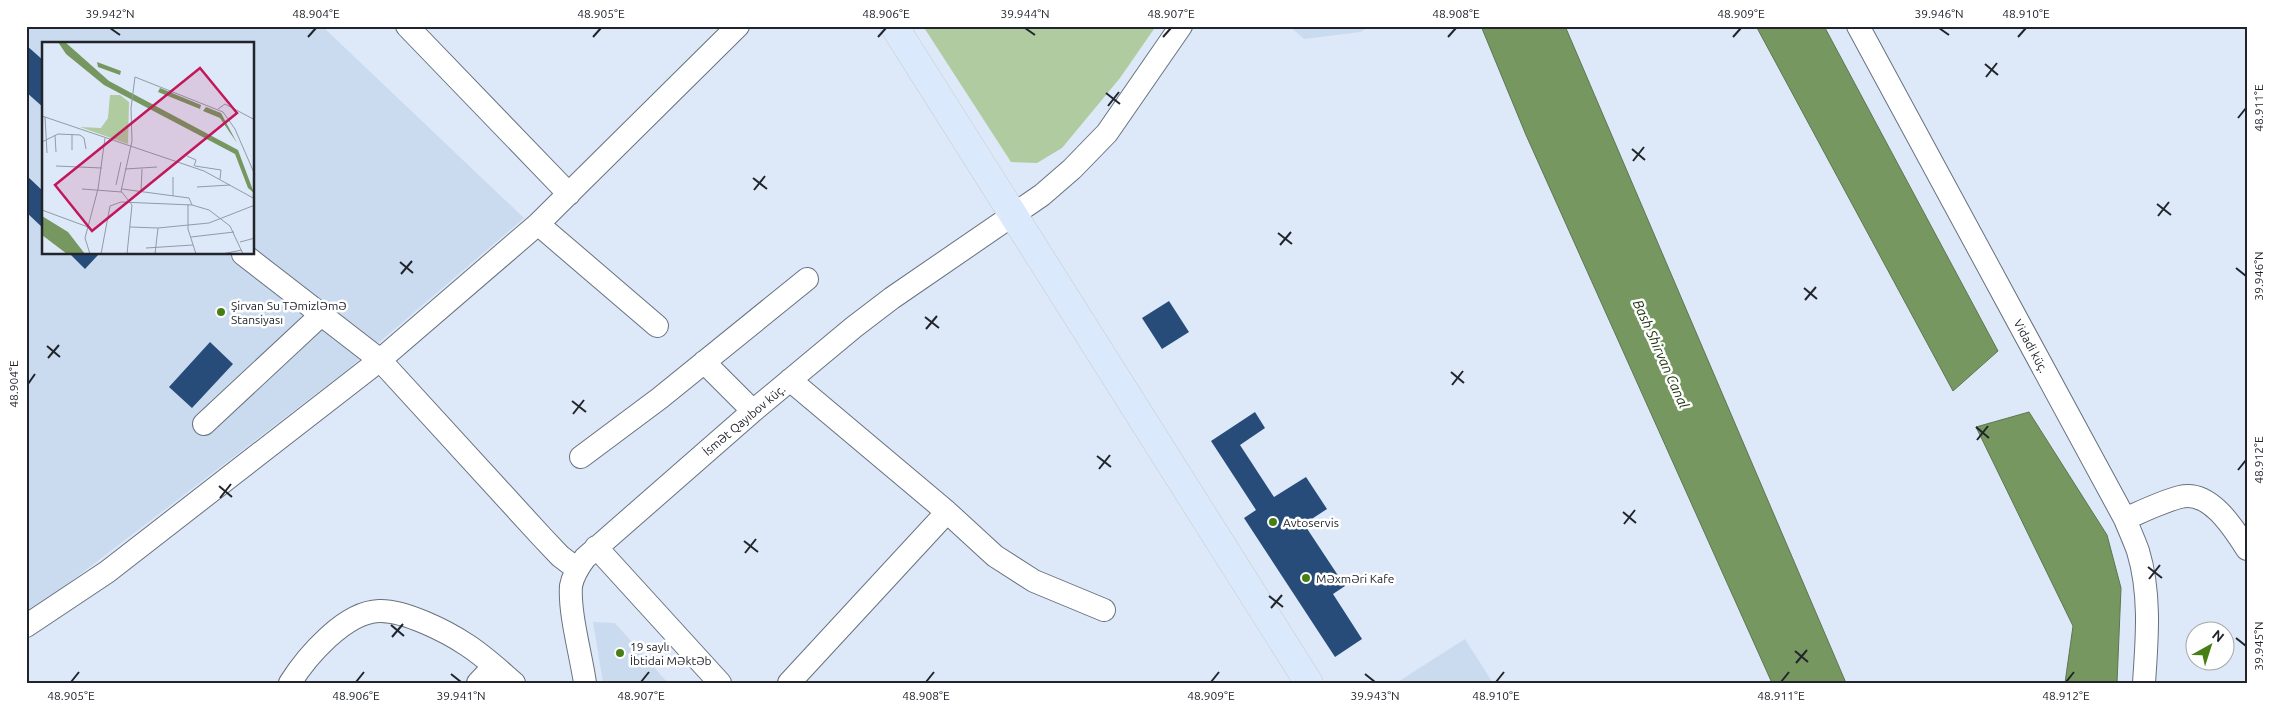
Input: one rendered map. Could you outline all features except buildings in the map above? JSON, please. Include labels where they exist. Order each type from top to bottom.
[{"type":"main road","points":[[894,26],[1309,683]]},
{"type":"street","points":[[407,26],[570,194]]},
{"type":"street","points":[[26,626],[107,572],[380,360],[538,224],[738,26]]},
{"type":"street","name":"İsmət Qayıbov küç.","points":[[585,683],[572,605],[571,585],[577,569],[596,547],[753,411],[854,327],[892,298],[1042,195],[1072,169],[1107,133],[1181,26]]},
{"type":"street","name":"Vidadi küç.","points":[[1858,26],[2125,519],[2138,552],[2145,589],[2148,624],[2144,683]]},
{"type":"street","points":[[538,224],[657,326]]},
{"type":"street","points":[[244,255],[380,360],[554,549],[577,569]]},
{"type":"street","points":[[581,457],[807,279]]},
{"type":"street","points":[[204,424],[321,315]]},
{"type":"street","points":[[704,362],[753,411]]},
{"type":"street","points":[[790,380],[947,512],[994,556],[1034,581],[1104,610]]},
{"type":"street","points":[[2125,519],[2182,496],[2200,498],[2216,509],[2231,524],[2247,549]]},
{"type":"street","points":[[789,683],[947,512]]},
{"type":"street","points":[[596,547],[720,683]]},
{"type":"street","points":[[290,683],[304,661],[329,635],[358,617],[378,610],[405,614],[466,644],[514,683]]},
{"type":"street","points":[[478,683],[494,666]]},
{"type":"shaded area","name":"Şirvan Su Təmizləmə Stansiyası","points":[[26,26],[322,26],[524,218],[347,370],[31,612],[26,613]]},
{"type":"shaded area","points":[[923,26],[1156,26],[1120,78],[1062,148],[1037,163],[1011,162]]},
{"type":"shaded area","points":[[1289,26],[1369,26],[1361,32],[1304,39]]},
{"type":"shaded area","name":"19 saylı İbtidai Məktəb","points":[[593,622],[615,623],[668,683],[603,683]]},
{"type":"shaded area","points":[[1465,639],[1493,683],[1396,683]]},
{"type":"water","name":"Bash Shirvan Canal","points":[[1481,26],[1565,26],[1846,683],[1772,683],[1526,135]]},
{"type":"water","points":[[1756,26],[1824,26],[1998,351],[1953,391]]},
{"type":"water","points":[[2029,412],[2107,535],[2121,588],[2117,683],[2065,683],[2073,626],[1976,427]]},
{"type":"place","name":"Şirvan Su Təmizləmə Stansiyası","points":[[221,312]]},
{"type":"place","name":"Avtoservis","points":[[1273,522]]},
{"type":"place","name":"Məxməri Kafe","points":[[1306,578]]},
{"type":"place","name":"19 saylı İbtidai Məktəb","points":[[620,653]]}]
